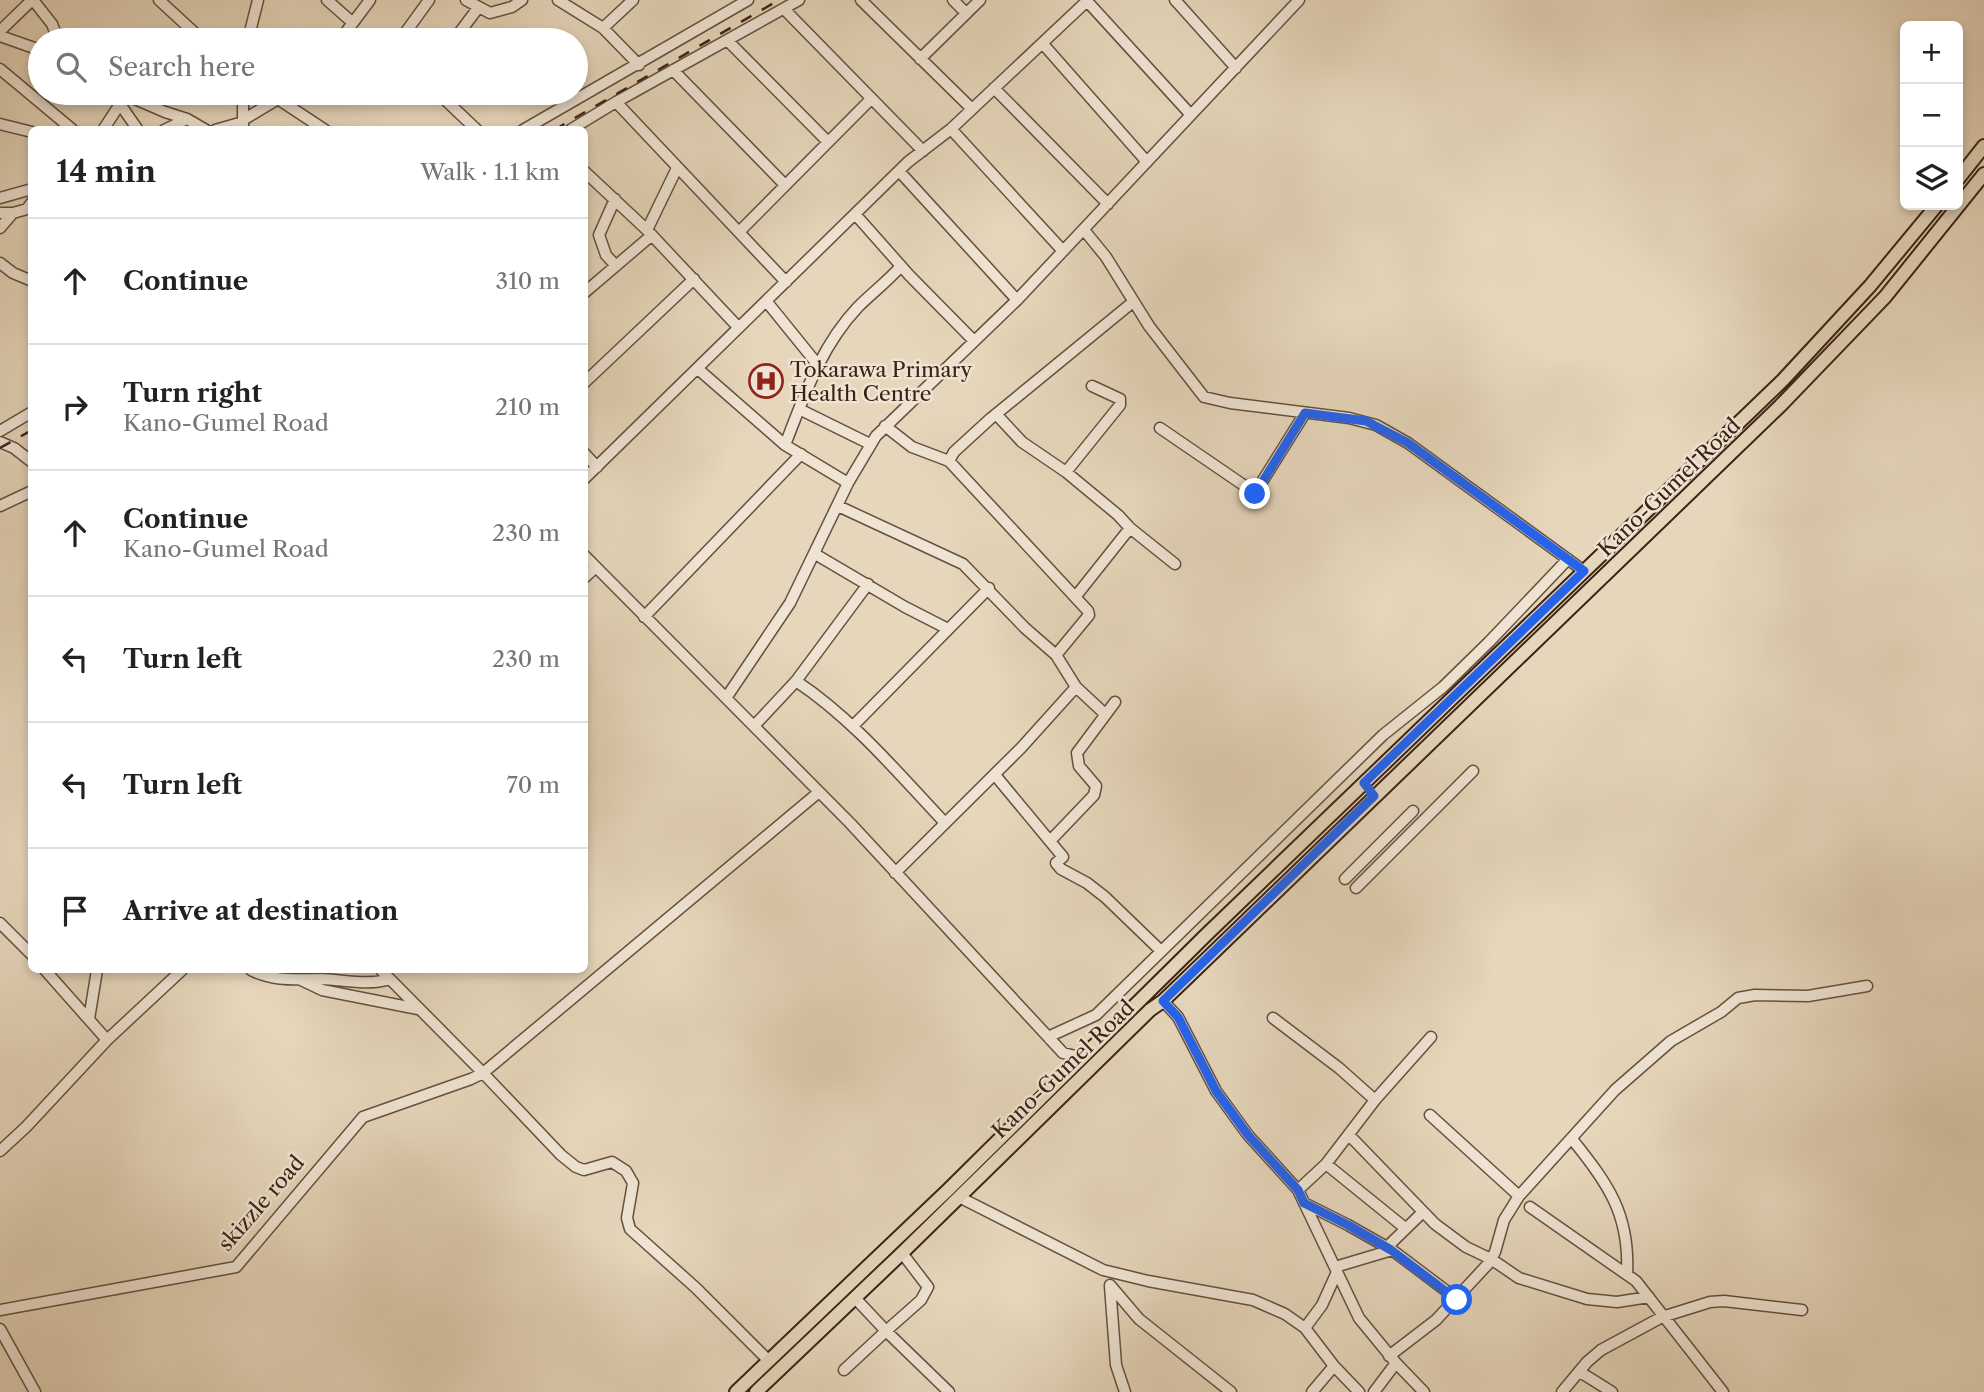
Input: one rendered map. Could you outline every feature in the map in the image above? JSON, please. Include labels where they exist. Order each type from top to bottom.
[{"type":"main road","points":[[1963,173],[1984,146]]},
{"type":"main road","name":"Kano-Gumel Road","points":[[755,1392],[855,1298],[877,1267],[902,1253],[1131,1028],[1163,1001],[1753,433],[1885,297],[1984,174]]},
{"type":"main road","name":"Kano-Gumel Road","points":[[736,1392],[877,1267],[1080,1057],[1783,380],[1870,286],[1933,210]]},
{"type":"main road","points":[[1870,286],[1885,297]]},
{"type":"main road","points":[[1364,783],[1374,796]]},
{"type":"street","points":[[28,45],[0,33],[32,0],[54,28]]},
{"type":"street","points":[[159,0],[186,28]]},
{"type":"street","points":[[251,28],[258,0]]},
{"type":"street","points":[[327,0],[353,23]]},
{"type":"street","points":[[349,28],[370,0]]},
{"type":"street","points":[[409,28],[429,0]]},
{"type":"street","points":[[466,0],[490,13],[522,0]]},
{"type":"street","points":[[558,0],[603,29],[639,65]]},
{"type":"street","points":[[603,29],[633,0]]},
{"type":"street","points":[[588,94],[748,0]]},
{"type":"street","points":[[577,126],[799,0]]},
{"type":"street","points":[[861,0],[972,109]]},
{"type":"street","points":[[953,0],[966,13]]},
{"type":"street","points":[[920,59],[980,0]]},
{"type":"street","points":[[588,475],[899,171],[951,129],[1087,0],[1191,115]]},
{"type":"street","points":[[1175,0],[1236,68]]},
{"type":"street","points":[[726,698],[790,603],[848,483],[870,444],[885,426],[1017,300],[1299,0]]},
{"type":"street","points":[[463,28],[478,8]]},
{"type":"street","points":[[784,9],[923,151]]},
{"type":"street","points":[[728,41],[828,142]]},
{"type":"street","points":[[1042,44],[1147,162]]},
{"type":"street","points":[[0,69],[28,92]]},
{"type":"street","points":[[673,70],[785,186]]},
{"type":"street","points":[[995,88],[1108,204]]},
{"type":"street","points":[[740,232],[871,99]]},
{"type":"street","points":[[616,102],[786,282]]},
{"type":"street","points":[[43,105],[68,126]]},
{"type":"street","points":[[105,126],[116,105]]},
{"type":"street","points":[[126,105],[136,126]]},
{"type":"street","points":[[146,105],[199,126]]},
{"type":"street","points":[[243,105],[243,124]]},
{"type":"street","points":[[243,124],[265,105]]},
{"type":"street","points":[[290,105],[320,126]]},
{"type":"street","points":[[451,105],[473,126]]},
{"type":"street","points":[[530,126],[568,105]]},
{"type":"street","points":[[172,126],[187,119]]},
{"type":"street","points":[[0,124],[28,131]]},
{"type":"street","points":[[951,129],[1063,251]]},
{"type":"street","points":[[588,290],[649,232],[677,168]]},
{"type":"street","points":[[899,171],[1017,300]]},
{"type":"street","points":[[588,175],[649,232],[738,327]]},
{"type":"street","points":[[0,198],[28,191]]},
{"type":"street","points":[[14,196],[28,206]]},
{"type":"street","points":[[615,199],[599,235],[606,255],[616,266]]},
{"type":"street","points":[[0,213],[28,209]]},
{"type":"street","points":[[0,228],[13,213]]},
{"type":"street","points":[[855,214],[974,341]]},
{"type":"street","points":[[1084,230],[1106,257],[1133,302],[1178,366],[1204,397],[1366,421],[1401,439],[1584,571]]},
{"type":"street","points":[[0,263],[28,279]]},
{"type":"street","points":[[785,445],[818,365],[836,334],[859,306],[901,266]]},
{"type":"street","points":[[588,379],[694,279]]},
{"type":"street","points":[[767,302],[818,365]]},
{"type":"street","points":[[949,461],[960,447],[996,414],[1133,302]]},
{"type":"street","points":[[698,369],[785,445],[848,483]]},
{"type":"street","points":[[1066,472],[1120,405],[1120,399],[1092,386]]},
{"type":"street","points":[[799,409],[870,444]]},
{"type":"street","points":[[1160,428],[1255,494],[1305,413]]},
{"type":"street","points":[[0,431],[28,414]]},
{"type":"street","points":[[996,414],[1022,442],[1066,472],[1175,565]]},
{"type":"street","points":[[885,426],[912,447],[949,461],[1076,596],[1089,615],[1056,655]]},
{"type":"street","points":[[0,442],[28,459]]},
{"type":"street","points":[[644,617],[801,454]]},
{"type":"street","points":[[588,457],[597,467]]},
{"type":"street","points":[[0,506],[28,493]]},
{"type":"street","points":[[838,506],[963,564],[1025,628],[1056,655],[1076,687],[1105,714]]},
{"type":"street","points":[[1076,596],[1129,528]]},
{"type":"street","points":[[815,554],[905,607],[948,628]]},
{"type":"street","points":[[588,559],[924,901],[1063,1053],[1080,1057]]},
{"type":"street","points":[[1048,1037],[1096,1015],[1383,735],[1443,687],[1568,559]]},
{"type":"street","points":[[588,574],[596,567]]},
{"type":"street","points":[[754,726],[796,681],[868,584]]},
{"type":"street","points":[[853,726],[989,588]]},
{"type":"street","points":[[796,681],[822,698],[853,726],[945,823]]},
{"type":"street","points":[[895,873],[995,775],[1076,687]]},
{"type":"street","points":[[1050,841],[1094,795],[1096,786],[1079,766],[1076,758],[1079,749],[1115,702]]},
{"type":"street","points":[[1356,888],[1473,771]]},
{"type":"street","points":[[995,775],[1063,857],[1056,863],[1061,869],[1072,873],[1096,890],[1161,951]]},
{"type":"street","name":"skizzle road","points":[[0,1310],[236,1267],[363,1117],[483,1073],[819,792]]},
{"type":"street","points":[[1345,879],[1413,811]]},
{"type":"street","points":[[0,923],[28,952]]},
{"type":"street","points":[[48,973],[107,1040]]},
{"type":"street","points":[[89,1019],[97,973]]},
{"type":"street","points":[[0,1151],[107,1040],[179,973]]},
{"type":"street","points":[[261,973],[280,979],[300,980],[366,983],[390,979]]},
{"type":"street","points":[[384,973],[561,1155],[583,1170],[612,1162],[626,1171],[633,1183],[627,1218],[630,1229],[696,1288],[769,1361]]},
{"type":"street","points":[[300,980],[322,990],[419,1009]]},
{"type":"street","points":[[1374,1392],[1393,1359],[1457,1300],[1491,1259],[1504,1220],[1519,1196],[1615,1090],[1653,1055],[1671,1041],[1721,1012],[1738,998],[1755,995],[1808,996],[1867,986]]},
{"type":"street","points":[[1163,1001],[1178,1017],[1216,1091],[1248,1135],[1298,1190],[1359,1318],[1424,1392]]},
{"type":"street","points":[[1273,1018],[1339,1068],[1375,1100]]},
{"type":"street","points":[[1298,1190],[1326,1164],[1375,1100],[1431,1037]]},
{"type":"street","points":[[1430,1115],[1519,1196]]},
{"type":"street","points":[[1349,1135],[1423,1213],[1466,1247],[1491,1259],[1519,1278],[1587,1299],[1617,1302],[1649,1297]]},
{"type":"street","points":[[1572,1139],[1615,1198],[1626,1239],[1627,1275]]},
{"type":"street","points":[[1326,1164],[1405,1228]]},
{"type":"street","points":[[960,1196],[1103,1270],[1148,1282],[1254,1300],[1285,1314],[1305,1328],[1334,1366],[1359,1392]]},
{"type":"street","points":[[1304,1203],[1388,1249],[1457,1300]]},
{"type":"street","points":[[1530,1207],[1627,1275],[1649,1297],[1723,1392]]},
{"type":"street","points":[[1305,1328],[1322,1305],[1336,1270],[1388,1249],[1405,1228],[1423,1213]]},
{"type":"street","points":[[844,1370],[921,1300],[928,1287],[902,1253]]},
{"type":"street","points":[[1103,1270],[1110,1285],[1139,1319],[1231,1392]]},
{"type":"street","points":[[1110,1285],[1116,1365],[1125,1392]]},
{"type":"street","points":[[855,1298],[948,1392]]},
{"type":"street","points":[[1562,1392],[1601,1350],[1662,1317],[1710,1302],[1724,1301],[1802,1310]]},
{"type":"street","points":[[0,1329],[34,1392]]},
{"type":"street","points":[[1312,1392],[1334,1366]]},
{"type":"street","points":[[1580,1371],[1612,1392]]},
{"type":"railway","points":[[561,126],[779,0]]},
{"type":"railway","points":[[0,448],[28,432]]},
{"type":"place","name":"Tokarawa Primary Health Centre","points":[[766,381]]},
{"type":"route","points":[[1255,494],[1305,413],[1366,421],[1408,443],[1584,571],[1364,783],[1374,796],[1163,1001],[1178,1017],[1216,1091],[1248,1135],[1298,1190],[1304,1203],[1391,1250],[1457,1300]]}]
